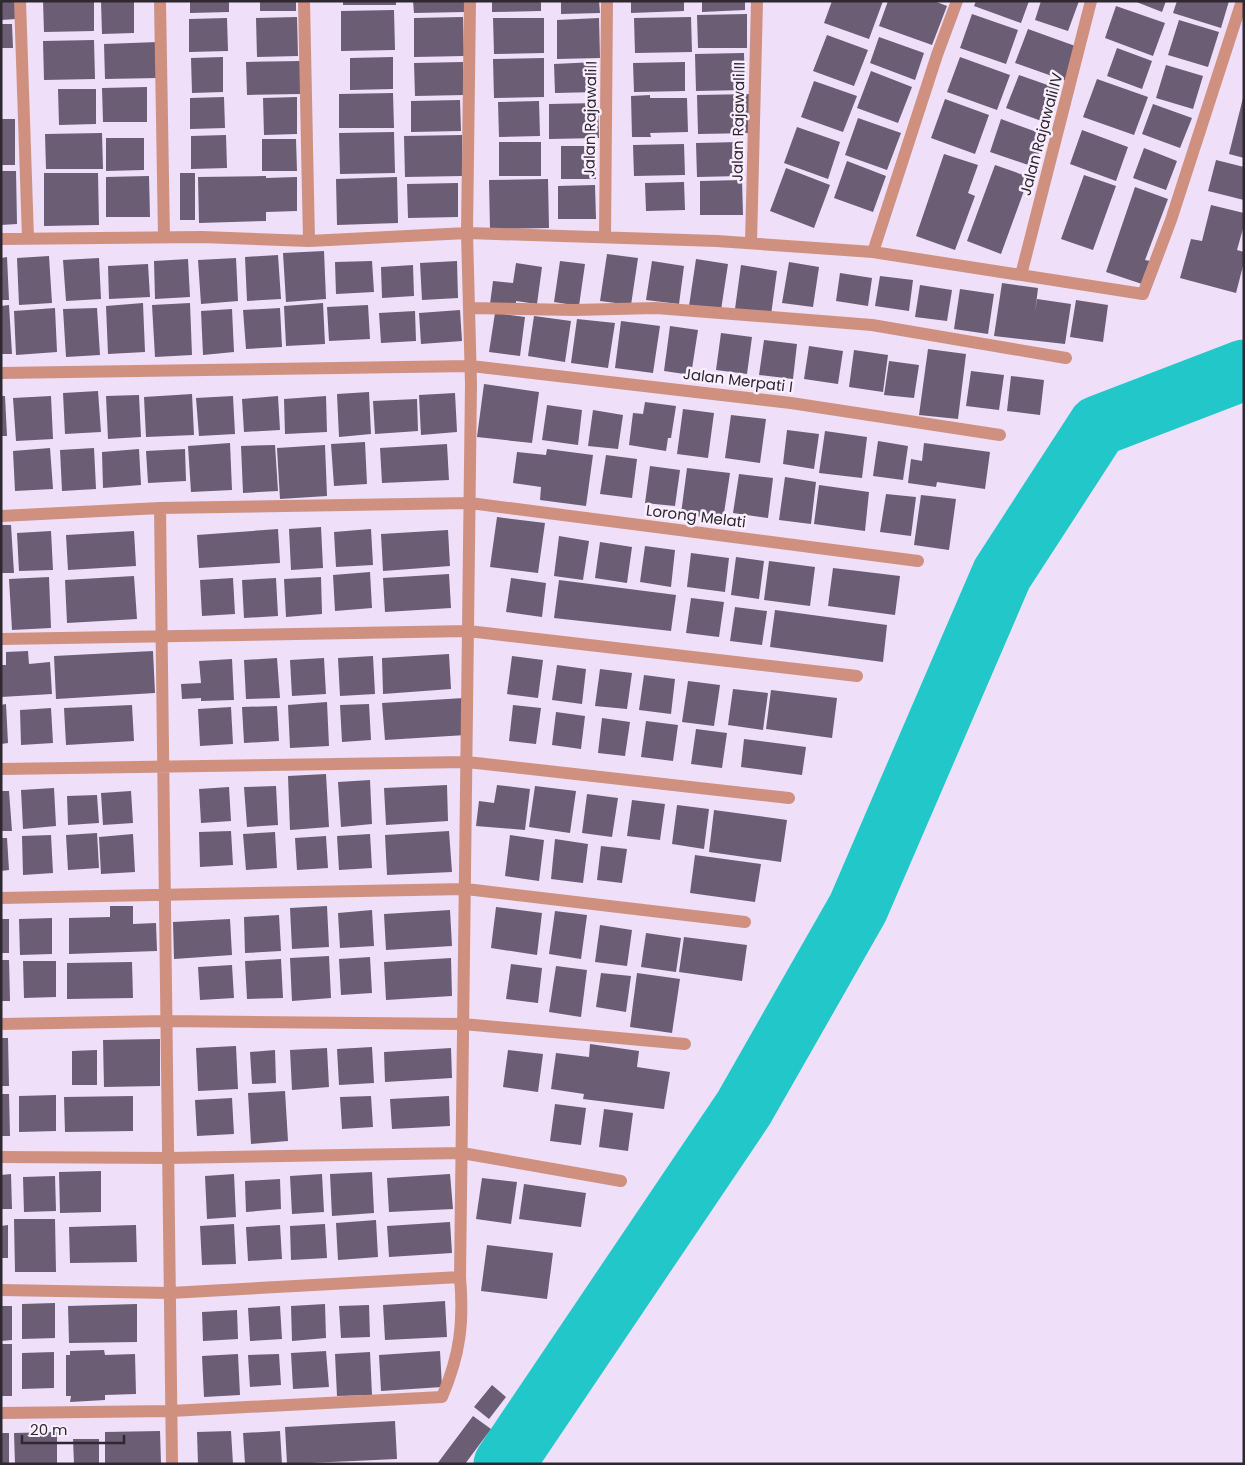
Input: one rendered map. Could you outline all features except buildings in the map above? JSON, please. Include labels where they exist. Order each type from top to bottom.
[{"type":"street","points":[[20,1],[28,238]]},
{"type":"street","points":[[160,1],[164,238]]},
{"type":"street","points":[[304,1],[309,241]]},
{"type":"street","points":[[1,1412],[171,1410],[442,1397],[460,1345],[463,1311],[460,1277],[470,504],[471,366],[467,233],[470,1]]},
{"type":"street","name":"Jalan Rajawali I","points":[[605,237],[607,1]]},
{"type":"street","name":"Jalan Rajawali II","points":[[751,243],[757,1]]},
{"type":"street","points":[[873,252],[937,55],[957,1]]},
{"type":"street","name":"Jalan Rajawali IV","points":[[1021,275],[1091,1]]},
{"type":"street","points":[[1,239],[164,238],[309,241],[467,233],[751,243],[873,252],[1143,294],[1170,220],[1242,1]]},
{"type":"street","points":[[470,308],[574,310],[656,308],[872,325],[1066,358]]},
{"type":"street","name":"Jalan Merpati I","points":[[1,373],[471,366],[791,403],[1000,435]]},
{"type":"street","name":"Lorong Melati","points":[[1,516],[160,508],[470,504],[918,561]]},
{"type":"street","points":[[160,508],[172,1464]]},
{"type":"street","points":[[1,639],[468,631],[856,676]]},
{"type":"street","points":[[1,769],[467,762],[789,798]]},
{"type":"street","points":[[1,898],[466,889],[745,922]]},
{"type":"street","points":[[1,1024],[166,1020],[464,1024],[685,1044]]},
{"type":"street","points":[[1,1157],[168,1158],[462,1153],[621,1181]]},
{"type":"street","points":[[1,1290],[170,1293],[460,1277]]},
{"type":"waterway","points":[[504,1464],[744,1108],[858,908],[1002,574],[1098,426],[1244,370]]}]
